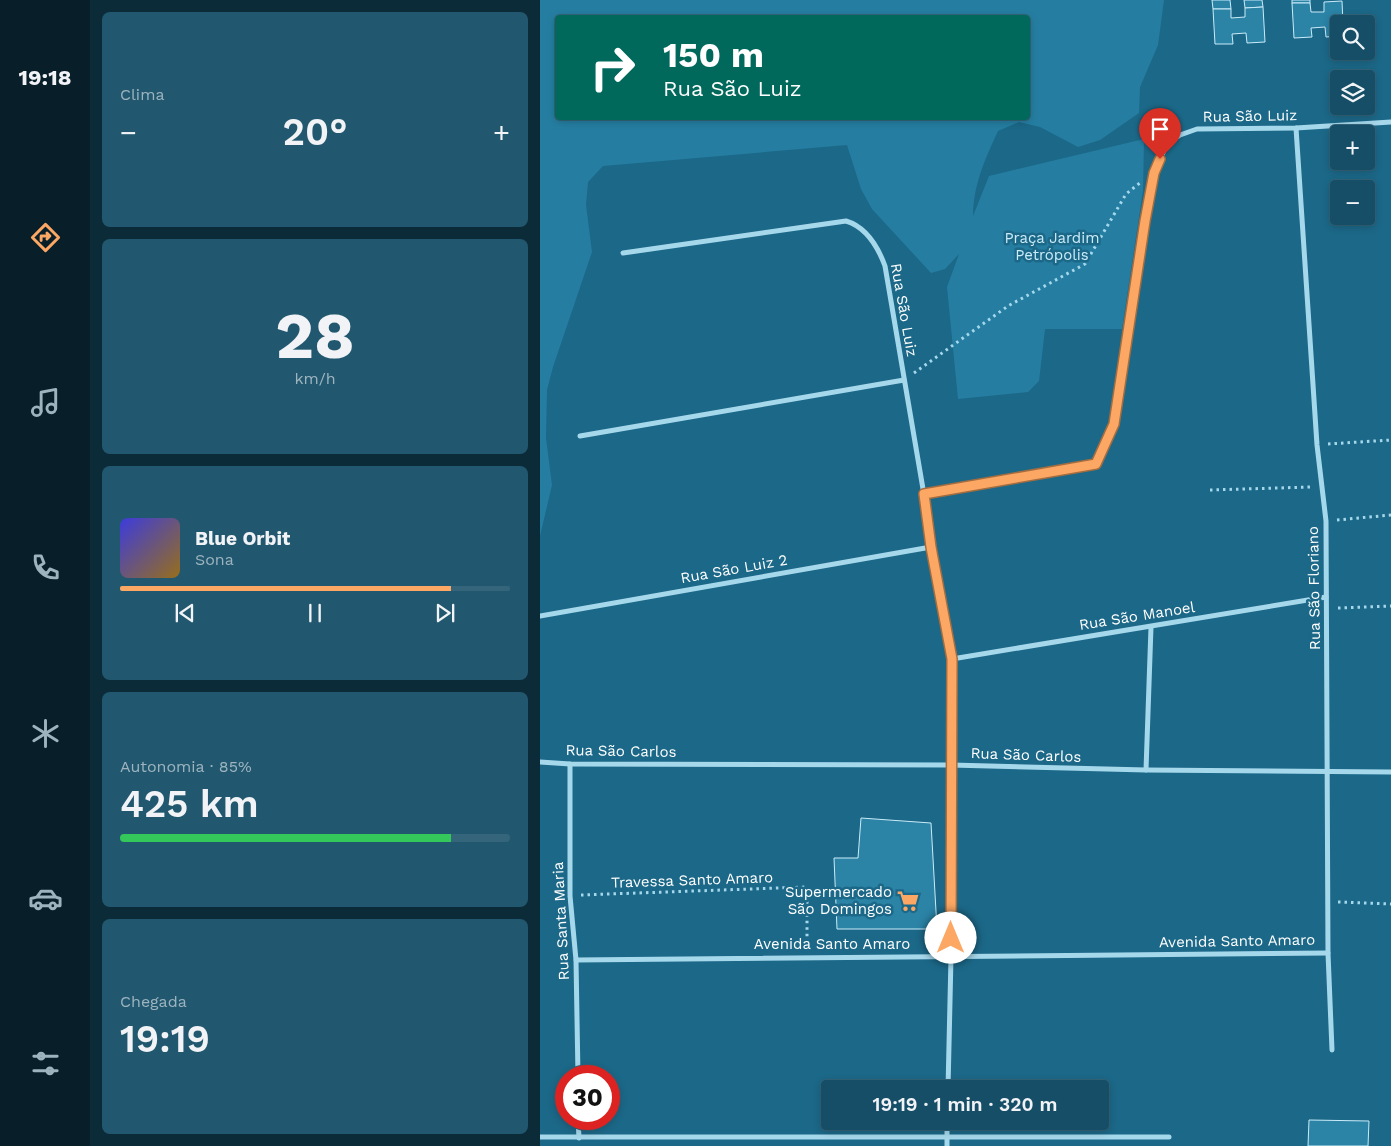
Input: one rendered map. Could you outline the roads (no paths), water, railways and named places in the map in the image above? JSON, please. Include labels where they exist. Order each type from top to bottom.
[{"type":"street","name":"Rua São Luiz","points":[[924,494],[1096,464],[1114,424],[1154,173],[1166,144],[1180,135],[1197,129],[1296,128],[1391,122]]},
{"type":"street","name":"Rua São Floriano","points":[[1296,128],[1317,445],[1326,521],[1326,597],[1328,608],[1328,952],[1332,1050]]},
{"type":"street","name":"Rua São Luiz","points":[[623,253],[846,221],[856,224],[878,247],[885,266],[924,494],[931,547],[952,659],[951,957],[948,1080]]},
{"type":"street","points":[[580,436],[904,380]]},
{"type":"street","name":"Rua São Luiz 2","points":[[540,616],[931,547]]},
{"type":"street","name":"Rua São Manoel","points":[[952,659],[1326,597]]},
{"type":"street","points":[[1146,770],[1151,627]]},
{"type":"street","name":"Rua São Carlos","points":[[540,762],[570,764],[951,765],[1327,773],[1391,772]]},
{"type":"street","name":"Rua Santa Maria","points":[[570,764],[570,896],[576,960],[578,1065]]},
{"type":"street","name":"Avenida Santo Amaro","points":[[576,960],[806,956],[951,957],[1328,952]]},
{"type":"street","points":[[579,1130],[579,1138]]},
{"type":"street","points":[[947,1130],[947,1146]]},
{"type":"street","points":[[540,1137],[1169,1137]]},
{"type":"street","points":[[559,1138],[560,1146]]},
{"type":"place","name":"Supermercado São Domingos","points":[[908,901]]},
{"type":"park label","name":"Praça Jardim Petrópolis","points":[[1052,246]]}]
